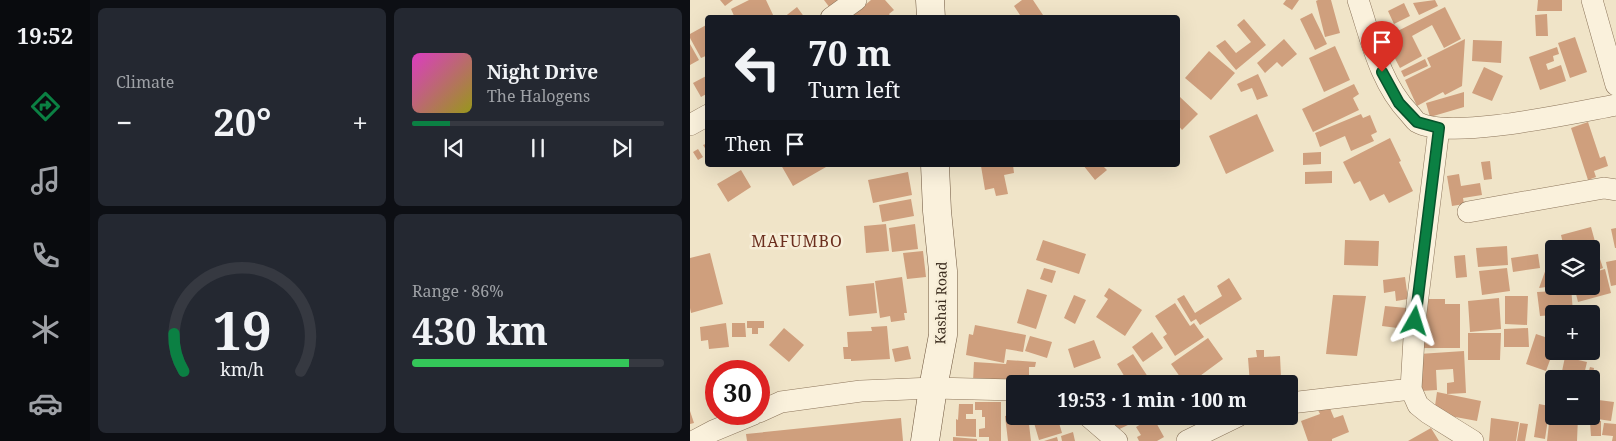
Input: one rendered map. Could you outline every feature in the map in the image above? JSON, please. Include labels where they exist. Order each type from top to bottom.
[{"type":"street","points":[[835,15],[856,0]]},
{"type":"street","points":[[930,0],[930,15]]},
{"type":"street","points":[[1358,0],[1382,72],[1399,103],[1417,122],[1439,128],[1477,128],[1616,105]]},
{"type":"street","points":[[1592,0],[1616,82]]},
{"type":"street","points":[[690,125],[705,117]]},
{"type":"street","points":[[1439,128],[1415,321],[1411,390],[1418,405],[1428,414],[1473,441]]},
{"type":"street","name":"Kashai Road","points":[[925,441],[943,335],[943,270],[935,167]]},
{"type":"street","points":[[1468,212],[1604,188],[1616,190]]},
{"type":"street","points":[[770,407],[781,402],[861,391],[933,388],[1006,390]]},
{"type":"street","points":[[1298,402],[1411,390]]},
{"type":"street","points":[[694,441],[727,425]]},
{"type":"street","points":[[1098,425],[1116,441]]},
{"type":"street","points":[[1187,441],[1220,425]]},
{"type":"building","points":[[720,0],[733,0],[725,6]]},
{"type":"building","points":[[749,0],[766,0],[773,15],[734,15],[731,9]]},
{"type":"building","points":[[824,0],[840,0],[830,8]]},
{"type":"building","points":[[871,0],[885,0],[894,10],[890,15],[854,15]]},
{"type":"building","points":[[1022,0],[1033,0],[1043,15],[1020,15],[1014,6]]},
{"type":"building","points":[[1286,0],[1299,0],[1292,10],[1283,4]]},
{"type":"building","points":[[1331,0],[1340,33],[1325,37],[1316,1]]},
{"type":"building","points":[[1435,0],[1438,6],[1419,15],[1413,3]]},
{"type":"building","points":[[1538,0],[1562,0],[1562,11],[1537,11]]},
{"type":"building","points":[[1404,3],[1410,16],[1394,24],[1388,11]]},
{"type":"building","points":[[797,7],[803,15],[787,15]]},
{"type":"building","points":[[1445,7],[1461,39],[1444,48],[1432,25],[1412,36],[1422,56],[1400,68],[1384,38]]},
{"type":"building","points":[[1312,13],[1327,44],[1315,50],[1300,19]]},
{"type":"building","points":[[1547,14],[1548,36],[1536,36],[1535,15]]},
{"type":"building","points":[[1244,19],[1266,45],[1236,70],[1216,46],[1225,40],[1236,53],[1251,42],[1237,25]]},
{"type":"building","points":[[705,26],[705,56],[701,58],[690,38],[690,34]]},
{"type":"building","points":[[1575,37],[1587,72],[1570,78],[1558,43]]},
{"type":"building","points":[[1284,39],[1297,54],[1282,67],[1277,62],[1265,73],[1257,63]]},
{"type":"building","points":[[1465,39],[1462,86],[1445,95],[1443,92],[1417,106],[1405,80],[1431,67],[1427,58]]},
{"type":"building","points":[[1473,40],[1502,41],[1501,63],[1472,61]]},
{"type":"building","points":[[690,44],[699,60],[690,65]]},
{"type":"building","points":[[1335,46],[1350,80],[1324,92],[1309,58]]},
{"type":"building","points":[[1557,47],[1559,54],[1553,56],[1554,61],[1546,64],[1548,70],[1561,65],[1566,81],[1540,90],[1529,57]]},
{"type":"building","points":[[1209,51],[1235,73],[1211,100],[1185,78]]},
{"type":"building","points":[[1425,59],[1428,66],[1404,77],[1401,71]]},
{"type":"building","points":[[1484,67],[1503,76],[1492,101],[1472,93]]},
{"type":"building","points":[[1258,74],[1268,96],[1257,100],[1252,88],[1241,92],[1237,84]]},
{"type":"building","points":[[705,77],[705,95],[701,97],[693,83]]},
{"type":"building","points":[[1354,84],[1359,94],[1353,98],[1359,110],[1313,132],[1302,109]]},
{"type":"building","points":[[1464,92],[1464,107],[1430,117],[1426,103]]},
{"type":"building","points":[[1180,97],[1198,114],[1182,130],[1180,128]]},
{"type":"building","points":[[1257,114],[1274,151],[1226,174],[1209,136]]},
{"type":"building","points":[[1361,114],[1363,118],[1370,115],[1377,132],[1371,135],[1374,141],[1351,151],[1345,136],[1320,147],[1315,133]]},
{"type":"building","points":[[1588,122],[1600,158],[1605,156],[1608,166],[1594,171],[1596,177],[1588,180],[1571,128]]},
{"type":"building","points":[[1390,138],[1413,191],[1389,203],[1384,194],[1370,201],[1360,181],[1354,184],[1343,162]]},
{"type":"building","points":[[698,149],[703,157],[698,160],[693,152]]},
{"type":"building","points":[[1321,152],[1321,164],[1303,165],[1303,153]]},
{"type":"building","points":[[1490,161],[1492,179],[1484,180],[1481,162]]},
{"type":"building","points":[[782,167],[826,167],[793,186]]},
{"type":"building","points":[[981,167],[1013,167],[1014,173],[1004,175],[1008,194],[996,196],[994,188],[985,190]]},
{"type":"building","points":[[1085,167],[1104,167],[1107,170],[1095,180]]},
{"type":"building","points":[[741,170],[751,187],[728,202],[717,184]]},
{"type":"building","points":[[1332,171],[1332,183],[1305,184],[1305,172]]},
{"type":"building","points":[[908,172],[912,195],[873,203],[868,180]]},
{"type":"building","points":[[1459,174],[1461,186],[1480,183],[1482,195],[1463,198],[1464,204],[1452,206],[1447,176]]},
{"type":"building","points":[[911,199],[914,216],[882,222],[879,205]]},
{"type":"building","points":[[886,224],[889,251],[866,253],[864,226]]},
{"type":"building","points":[[915,224],[918,249],[892,252],[889,228]]},
{"type":"building","points":[[1591,227],[1595,240],[1562,240],[1561,235]]},
{"type":"building","points":[[1616,228],[1616,248],[1615,248],[1611,229]]},
{"type":"building","points":[[1043,240],[1086,254],[1079,274],[1036,260]]},
{"type":"building","points":[[1345,240],[1379,241],[1378,266],[1344,265]]},
{"type":"building","points":[[1507,246],[1508,265],[1478,267],[1476,248]]},
{"type":"building","points":[[923,251],[926,277],[907,279],[903,253]]},
{"type":"building","points":[[710,253],[723,304],[691,313],[690,258]]},
{"type":"building","points":[[1538,254],[1540,268],[1513,272],[1511,258]]},
{"type":"building","points":[[1465,255],[1467,277],[1456,278],[1454,256]]},
{"type":"building","points":[[1616,260],[1616,285],[1611,286],[1606,262]]},
{"type":"building","points":[[1044,268],[1056,271],[1052,283],[1040,279]]},
{"type":"building","points":[[1507,268],[1510,291],[1482,295],[1479,271]]},
{"type":"building","points":[[1605,269],[1611,293],[1578,302],[1576,295],[1600,295],[1600,270]]},
{"type":"building","points":[[1545,272],[1545,287],[1539,288]]},
{"type":"building","points":[[902,277],[907,313],[904,313],[905,320],[891,322],[890,316],[880,318],[875,281]]},
{"type":"building","points":[[1405,277],[1408,299],[1396,301],[1395,291],[1384,293],[1383,280]]},
{"type":"building","points":[[1229,278],[1242,299],[1200,325],[1196,319],[1191,322],[1177,299],[1184,295],[1195,313],[1222,296],[1217,286]]},
{"type":"building","points":[[874,283],[877,313],[849,316],[846,286]]},
{"type":"building","points":[[1109,288],[1142,310],[1125,336],[1096,317],[1108,299],[1104,296]]},
{"type":"building","points":[[1027,289],[1047,295],[1036,329],[1017,323]]},
{"type":"building","points":[[1537,292],[1545,292],[1545,295],[1572,295],[1572,305],[1545,305],[1545,316],[1540,316]]},
{"type":"building","points":[[1074,295],[1086,300],[1075,324],[1064,318]]},
{"type":"building","points":[[1333,295],[1366,296],[1357,356],[1326,354]]},
{"type":"building","points":[[1505,296],[1528,296],[1527,325],[1505,324]]},
{"type":"building","points":[[1499,298],[1501,329],[1470,332],[1468,301]]},
{"type":"building","points":[[1425,299],[1445,299],[1445,304],[1460,304],[1460,348],[1419,348]]},
{"type":"building","points":[[1175,303],[1190,326],[1194,323],[1204,337],[1175,356],[1163,337],[1167,334],[1155,316]]},
{"type":"building","points":[[1385,306],[1407,308],[1405,329],[1382,326]]},
{"type":"building","points":[[747,321],[764,321],[764,328],[758,328],[758,334],[752,334],[752,328],[747,328]]},
{"type":"building","points":[[726,323],[729,347],[709,349],[708,340],[701,341],[700,327]]},
{"type":"building","points":[[732,323],[745,323],[746,337],[732,337]]},
{"type":"building","points":[[975,325],[1026,335],[1023,352],[1006,349],[1004,363],[966,355],[969,334],[973,335]]},
{"type":"building","points":[[887,326],[890,359],[851,361],[851,359],[844,359],[843,347],[848,347],[847,332],[872,331],[871,327]]},
{"type":"building","points":[[784,328],[804,345],[789,362],[769,345]]},
{"type":"building","points":[[1528,328],[1529,347],[1504,347],[1504,329]]},
{"type":"building","points":[[1152,332],[1163,348],[1143,362],[1132,347]]},
{"type":"building","points":[[1468,333],[1501,333],[1500,360],[1468,360]]},
{"type":"building","points":[[1536,334],[1545,337],[1545,360],[1550,360],[1546,370],[1526,364]]},
{"type":"building","points":[[1030,336],[1052,342],[1047,358],[1025,351]]},
{"type":"building","points":[[1208,338],[1223,359],[1201,375],[1179,375],[1171,364]]},
{"type":"building","points":[[1094,340],[1101,358],[1074,368],[1068,349]]},
{"type":"building","points":[[908,346],[911,359],[895,362],[892,349]]},
{"type":"building","points":[[1256,350],[1264,350],[1264,357],[1280,356],[1281,375],[1249,375],[1248,358],[1257,357]]},
{"type":"building","points":[[1464,351],[1466,393],[1447,394],[1447,383],[1454,382],[1453,369],[1436,370],[1437,390],[1421,391],[1419,354]]},
{"type":"building","points":[[1133,354],[1147,375],[1124,375],[1117,364]]},
{"type":"building","points":[[1007,360],[1036,362],[1035,367],[1029,367],[1029,375],[1006,375],[1006,383],[973,381],[974,362],[1006,364]]},
{"type":"building","points":[[1564,360],[1587,362],[1585,370],[1562,370]]},
{"type":"building","points":[[1437,392],[1481,401],[1477,421],[1434,413]]},
{"type":"building","points":[[1600,400],[1614,402],[1611,421],[1600,419]]},
{"type":"building","points":[[975,402],[1001,402],[1001,441],[989,441],[989,437],[979,437],[979,429],[985,428],[985,417],[982,417],[982,410],[975,410]]},
{"type":"building","points":[[959,404],[973,404],[973,414],[966,414],[966,419],[976,419],[976,437],[956,436],[956,419],[958,420]]},
{"type":"building","points":[[1539,404],[1545,405],[1545,425],[1547,425],[1545,439],[1534,437]]},
{"type":"building","points":[[1329,406],[1334,418],[1343,415],[1349,432],[1332,439],[1332,441],[1308,441],[1301,421],[1320,414],[1318,410]]},
{"type":"building","points":[[690,411],[694,423],[690,424]]},
{"type":"building","points":[[901,418],[903,441],[747,441],[746,434]]},
{"type":"building","points":[[1491,418],[1519,422],[1516,441],[1489,441]]},
{"type":"building","points":[[1600,421],[1601,436],[1591,436],[1590,425],[1600,425]]},
{"type":"building","points":[[1520,423],[1528,424],[1525,441],[1517,441]]},
{"type":"building","points":[[1604,423],[1616,424],[1616,441],[1612,441],[1613,436],[1602,435]]},
{"type":"building","points":[[1006,425],[1029,425],[1031,441],[1008,441]]},
{"type":"building","points":[[1035,425],[1060,425],[1062,433],[1039,440]]},
{"type":"building","points":[[1104,425],[1128,425],[1109,434]]},
{"type":"building","points":[[1139,425],[1157,425],[1164,437],[1157,441],[1139,441],[1137,437],[1141,435],[1136,427]]},
{"type":"building","points":[[1549,425],[1578,425],[1577,441],[1547,441]]},
{"type":"building","points":[[1431,428],[1439,441],[1408,441]]},
{"type":"building","points":[[1073,432],[1075,441],[1062,441],[1061,436]]},
{"type":"building","points":[[953,437],[977,439],[977,441],[953,441]]},
{"type":"building","points":[[1057,437],[1058,441],[1044,441]]},
{"type":"district","name":"MAFUMBO","points":[[797,241]]},
{"type":"route","points":[[1382,72],[1399,103],[1417,122],[1439,128],[1415,321]]}]
